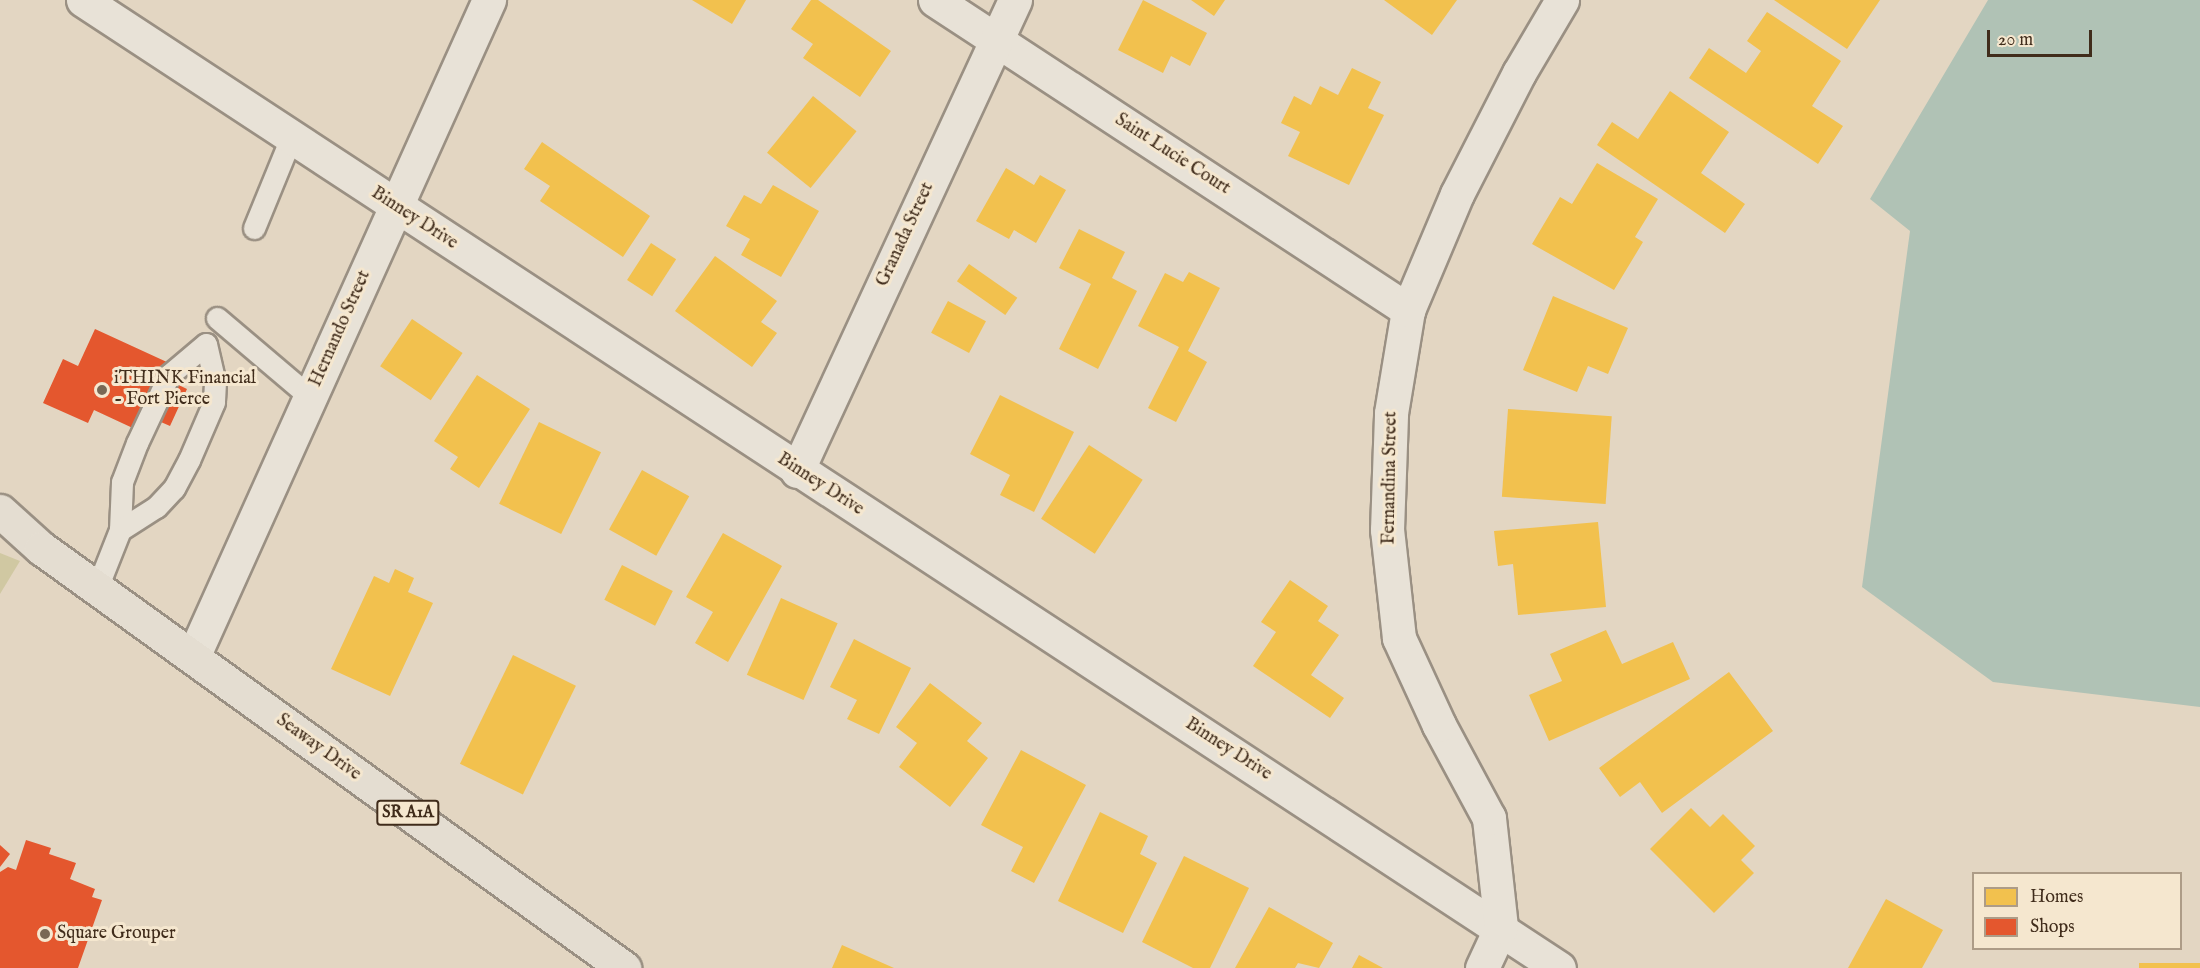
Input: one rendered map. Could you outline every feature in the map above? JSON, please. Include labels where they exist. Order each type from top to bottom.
[{"type":"main road","name":"Seaway Drive","points":[[0,511],[41,548],[624,968]]},
{"type":"main road","name":"Seaway Drive","points":[[0,531],[41,548]]},
{"type":"street","name":"Binney Drive","points":[[83,0],[797,471],[1501,927],[1559,968]]},
{"type":"street","name":"Hernando Street","points":[[193,657],[489,0]]},
{"type":"street","name":"Saint Lucie Court","points":[[935,0],[1408,310]]},
{"type":"street","name":"Granada Street","points":[[797,471],[1015,0]]},
{"type":"street","name":"Fernandina Street","points":[[1501,927],[1489,818],[1439,725],[1399,638],[1387,530],[1391,413],[1408,310],[1457,194],[1519,73],[1562,0]]},
{"type":"street","points":[[1482,968],[1501,927]]},
{"type":"lane","points":[[254,228],[291,138]]},
{"type":"lane","points":[[217,318],[310,397]]},
{"type":"lane","points":[[97,588],[120,530],[122,482],[137,443],[169,375],[206,344],[215,382],[214,402],[189,460],[174,488],[156,507],[120,530]]},
{"type":"shaded area","points":[[1988,0],[2200,0],[2200,707],[1993,682],[1862,587],[1910,231],[1870,199]]},
{"type":"shaded area","points":[[0,553],[20,561],[0,594]]},
{"type":"building: Homes","points":[[692,0],[746,0],[732,24]]},
{"type":"building: Homes","points":[[811,0],[818,0],[891,51],[860,97],[803,58],[813,44],[791,29]]},
{"type":"building: Homes","points":[[1143,0],[1207,33],[1190,66],[1171,56],[1163,73],[1118,50]]},
{"type":"building: Homes","points":[[1191,0],[1225,0],[1214,16]]},
{"type":"building: Homes","points":[[1384,0],[1457,0],[1432,35]]},
{"type":"building: Homes","points":[[1774,0],[1880,0],[1847,49]]},
{"type":"building: Homes","points":[[1767,12],[1841,61],[1812,106],[1843,126],[1818,164],[1689,78],[1709,48],[1746,73],[1761,51],[1747,41]]},
{"type":"building: Homes","points":[[1352,68],[1381,82],[1368,108],[1384,115],[1349,185],[1288,156],[1300,132],[1281,123],[1294,96],[1311,105],[1320,86],[1338,95]]},
{"type":"building: Homes","points":[[1670,91],[1729,132],[1701,173],[1745,204],[1725,233],[1597,145],[1612,122],[1638,139]]},
{"type":"building: Homes","points":[[813,96],[857,131],[811,188],[767,153]]},
{"type":"building: Homes","points":[[542,142],[650,216],[623,257],[540,201],[550,186],[524,169]]},
{"type":"building: Homes","points":[[1597,163],[1658,199],[1635,237],[1643,242],[1614,290],[1532,244],[1560,197],[1572,204]]},
{"type":"building: Homes","points":[[1006,168],[1034,185],[1040,175],[1066,190],[1036,243],[1014,230],[1009,239],[976,221]]},
{"type":"building: Homes","points":[[773,185],[819,211],[781,277],[741,255],[750,239],[726,226],[744,195],[761,204]]},
{"type":"building: Homes","points":[[1079,229],[1125,252],[1112,278],[1137,291],[1098,369],[1059,349],[1091,284],[1059,268]]},
{"type":"building: Homes","points":[[651,243],[676,259],[652,296],[627,280]]},
{"type":"building: Homes","points":[[715,256],[777,301],[761,322],[777,333],[752,367],[675,311]]},
{"type":"building: Homes","points":[[969,264],[1017,298],[1005,315],[957,281]]},
{"type":"building: Homes","points":[[1189,272],[1220,288],[1188,351],[1207,362],[1176,422],[1148,408],[1179,347],[1138,326],[1165,273],[1183,282]]},
{"type":"building: Homes","points":[[1553,296],[1628,328],[1608,374],[1588,366],[1577,392],[1523,370]]},
{"type":"building: Homes","points":[[948,301],[986,321],[969,353],[931,333]]},
{"type":"building: Homes","points":[[412,319],[463,353],[431,400],[380,366]]},
{"type":"building: Homes","points":[[477,375],[530,409],[479,488],[450,469],[458,457],[434,441]]},
{"type":"building: Homes","points":[[1000,395],[1074,432],[1034,512],[1000,495],[1010,475],[970,454]]},
{"type":"building: Homes","points":[[1508,409],[1612,416],[1606,504],[1502,497]]},
{"type":"building: Homes","points":[[539,422],[601,452],[561,534],[499,504]]},
{"type":"building: Homes","points":[[1089,445],[1143,480],[1095,554],[1041,519]]},
{"type":"building: Homes","points":[[642,470],[689,496],[656,556],[609,529]]},
{"type":"building: Homes","points":[[1598,522],[1606,607],[1518,615],[1513,564],[1498,566],[1494,531]]},
{"type":"building: Homes","points":[[723,533],[782,566],[728,662],[695,643],[713,612],[686,597]]},
{"type":"building: Homes","points":[[622,565],[673,591],[655,626],[604,600]]},
{"type":"building: Homes","points":[[395,569],[414,578],[408,592],[433,603],[390,696],[331,669],[374,576],[389,583]]},
{"type":"building: Homes","points":[[1290,580],[1328,606],[1318,621],[1339,635],[1311,675],[1344,698],[1330,718],[1253,666],[1276,632],[1261,622]]},
{"type":"building: Homes","points":[[781,598],[838,623],[803,700],[747,675]]},
{"type":"building: Homes","points":[[1606,630],[1622,664],[1673,642],[1690,679],[1549,741],[1529,695],[1562,681],[1550,654]]},
{"type":"building: Homes","points":[[854,639],[911,668],[879,734],[847,719],[857,700],[830,687]]},
{"type":"building: Homes","points":[[513,655],[576,686],[523,794],[460,764]]},
{"type":"building: Homes","points":[[1729,672],[1773,731],[1662,813],[1640,782],[1620,797],[1599,768]]},
{"type":"building: Homes","points":[[930,683],[982,723],[967,741],[988,758],[950,807],[899,767],[917,743],[896,727]]},
{"type":"building: Homes","points":[[1021,750],[1086,785],[1034,883],[1011,871],[1023,847],[981,825]]},
{"type":"building: Homes","points":[[1691,808],[1710,827],[1723,814],[1755,846],[1741,860],[1754,873],[1714,913],[1650,849]]},
{"type":"building: Homes","points":[[1100,812],[1148,836],[1140,854],[1157,863],[1123,933],[1058,901]]},
{"type":"building: Homes","points":[[1184,856],[1249,888],[1210,968],[1193,968],[1142,942]]},
{"type":"building: Homes","points":[[1886,899],[1943,930],[1922,968],[1848,968]]},
{"type":"building: Homes","points":[[1269,907],[1333,943],[1319,968],[1298,963],[1295,968],[1235,968]]},
{"type":"building: Homes","points":[[842,945],[894,968],[832,968]]},
{"type":"building: Homes","points":[[1359,955],[1383,968],[1352,968]]},
{"type":"building: Homes","points":[[2139,963],[2200,963],[2200,968],[2139,968]]},
{"type":"building: Shops","name":"iTHINK Financial - Fort Pierce","points":[[95,329],[169,363],[162,377],[187,389],[170,426],[145,415],[137,430],[94,410],[88,423],[43,403],[63,359],[78,366]]},
{"type":"building: Shops","name":"Square Grouper","points":[[26,840],[51,848],[49,854],[76,863],[70,879],[95,889],[92,897],[102,900],[78,968],[0,968],[0,872],[8,867],[16,870]]},
{"type":"building: Shops","points":[[0,845],[10,854],[0,867]]},
{"type":"place","name":"iTHINK Financial - Fort Pierce","points":[[102,390]]},
{"type":"place","name":"Square Grouper","points":[[45,934]]}]
